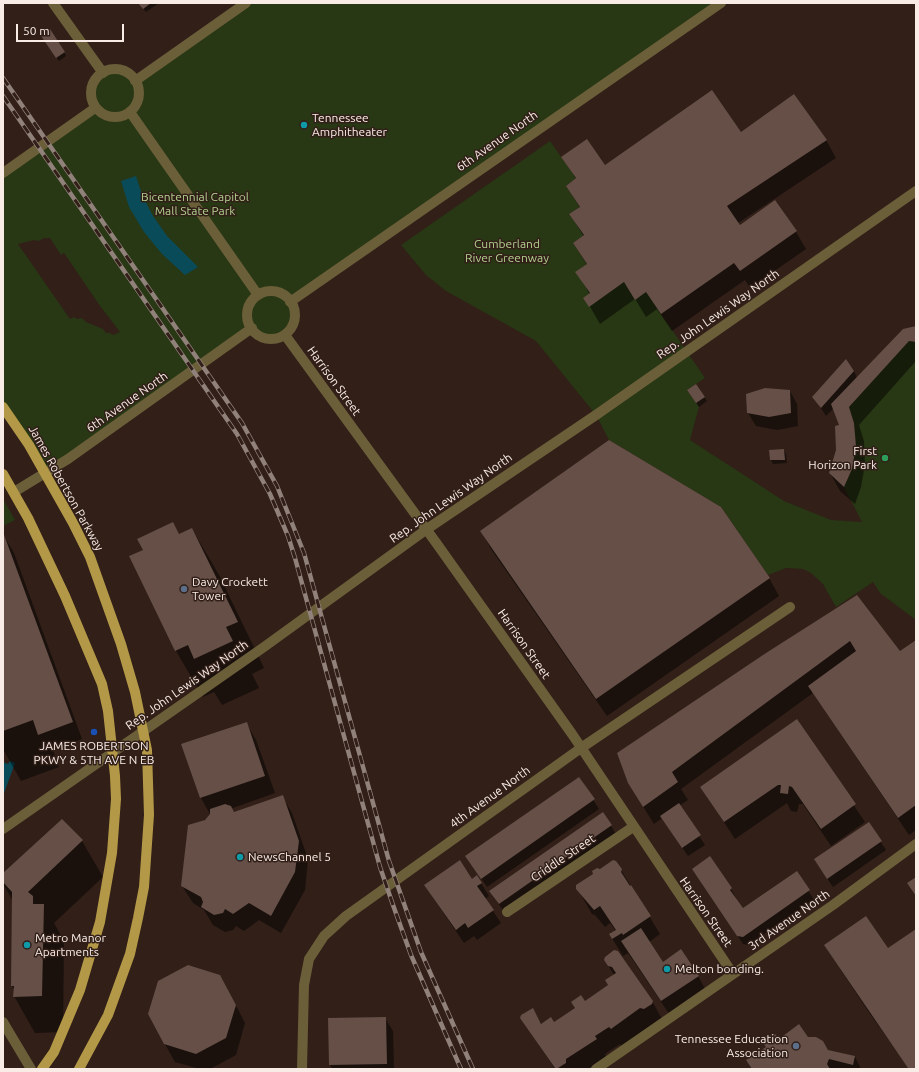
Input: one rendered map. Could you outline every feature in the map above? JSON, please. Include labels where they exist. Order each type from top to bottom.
[{"type":"main road","name":"James Robertson Parkway","points":[[3,407],[29,444],[46,474],[76,530],[104,593],[122,644],[147,750],[149,815],[144,887],[130,954],[108,1014],[79,1069]]},
{"type":"main road","points":[[3,474],[28,518],[65,596],[102,684],[108,711],[113,753],[116,799],[114,838],[100,922],[80,990],[54,1052],[42,1069]]},
{"type":"street","points":[[53,3],[103,73]]},
{"type":"street","points":[[135,81],[246,3]]},
{"type":"street","name":"6th Avenue North","points":[[290,302],[390,230],[721,3]]},
{"type":"street","points":[[110,70],[119,70],[128,73],[135,81],[138,96],[130,112],[119,117],[111,117],[103,114],[95,108],[91,97],[92,88],[97,78],[103,73],[110,70]]},
{"type":"street","points":[[3,173],[95,108]]},
{"type":"street","points":[[130,112],[258,295]]},
{"type":"street","name":"Rep. John Lewis Way North","points":[[3,829],[273,641],[427,529],[596,415],[916,191]]},
{"type":"street","points":[[265,292],[275,292],[282,294],[290,302],[294,308],[295,318],[291,329],[285,335],[275,339],[268,339],[260,336],[252,328],[248,320],[247,313],[251,303],[258,295],[265,292]]},
{"type":"street","name":"6th Avenue North","points":[[14,492],[46,474],[176,384],[252,328]]},
{"type":"street","name":"Harrison Street","points":[[285,335],[427,529],[581,748],[733,974]]},
{"type":"street","name":"4th Avenue North","points":[[302,1069],[304,985],[310,959],[324,936],[352,911],[581,748],[790,607]]},
{"type":"street","name":"Criddle Street","points":[[507,912],[633,827]]},
{"type":"street","name":"3rd Avenue North","points":[[596,1069],[833,905],[916,844]]},
{"type":"street","points":[[3,1022],[31,1069]]},
{"type":"green space","name":"Bicentennial Capitol Mall State Park","points":[[246,3],[721,3],[292,304],[295,315],[294,322],[291,329],[283,336],[268,339],[255,332],[46,474],[3,407],[3,173],[95,108],[91,93],[94,82],[100,75],[110,70],[119,70],[133,78]],"holes":[[[50,238],[61,255],[64,253],[100,306],[120,332],[113,335],[106,333],[103,329],[86,322],[82,318],[77,319],[74,317],[70,319],[18,244]]]},
{"type":"green space","name":"Cumberland River Greenway","points":[[550,141],[576,178],[566,186],[580,207],[569,214],[584,235],[573,243],[587,264],[576,272],[596,302],[624,282],[635,299],[646,292],[705,378],[687,390],[699,407],[690,440],[784,501],[831,520],[862,522],[844,487],[852,469],[856,446],[854,423],[849,407],[909,341],[916,342],[916,620],[880,593],[873,582],[836,607],[823,584],[811,573],[803,569],[786,568],[768,575],[721,507],[609,440],[596,415],[536,341],[446,291],[426,275],[401,245]]},
{"type":"green space","points":[[3,499],[15,520],[3,526]]},
{"type":"water","points":[[136,176],[142,195],[153,216],[167,236],[198,267],[185,275],[162,254],[144,232],[129,207],[121,181]]},
{"type":"water","points":[[10,761],[15,763],[3,796],[3,762],[8,764]]},
{"type":"building","points":[[138,3],[151,3],[143,9]]},
{"type":"building","points":[[50,29],[65,52],[56,58],[41,36]]},
{"type":"building","points":[[712,90],[741,132],[794,94],[827,140],[727,206],[740,225],[775,200],[797,231],[740,271],[734,263],[661,314],[646,292],[635,300],[624,282],[589,307],[583,298],[590,293],[575,272],[587,264],[573,243],[584,235],[569,214],[580,207],[566,186],[576,178],[561,157],[587,139],[605,165]]},
{"type":"building","points":[[916,326],[916,342],[909,341],[849,407],[854,423],[856,446],[852,469],[844,487],[829,473],[836,450],[835,426],[839,425],[831,404],[903,329]]},
{"type":"building","points":[[846,359],[854,371],[821,408],[812,397]]},
{"type":"building","points":[[696,384],[705,397],[696,403],[687,390]]},
{"type":"building","points":[[765,388],[790,390],[791,413],[769,417],[747,413],[746,394]]},
{"type":"building","points":[[609,440],[721,507],[770,578],[596,699],[480,531]]},
{"type":"building","points":[[784,449],[785,460],[770,460],[769,450]]},
{"type":"building","name":"Davy Crockett Tower","points":[[173,522],[179,534],[192,528],[238,622],[226,627],[233,641],[194,659],[188,645],[175,651],[129,556],[143,550],[137,539]]},
{"type":"building","points":[[3,532],[73,722],[38,735],[33,720],[3,731]]},
{"type":"building","points":[[857,595],[900,651],[916,640],[916,805],[898,818],[808,686],[856,651],[850,641],[672,772],[678,782],[643,807],[628,783],[617,753],[766,653]]},
{"type":"building","points":[[797,719],[856,804],[821,829],[792,787],[789,786],[788,794],[780,793],[781,785],[778,785],[724,822],[700,787]]},
{"type":"building","points":[[247,722],[265,776],[200,798],[181,744]]},
{"type":"building","points":[[579,777],[595,799],[481,879],[465,856]]},
{"type":"building","name":"NewsChannel 5","points":[[283,795],[299,841],[295,872],[271,916],[249,903],[233,914],[225,909],[223,913],[214,915],[201,907],[203,902],[201,897],[181,886],[188,825],[205,820],[210,814],[210,809],[225,804],[231,806],[234,812]]},
{"type":"building","points":[[679,803],[701,835],[682,848],[660,816]]},
{"type":"building","points":[[603,812],[612,825],[499,904],[489,891]]},
{"type":"building","name":"Metro Manor Apartments","points":[[62,819],[83,840],[28,892],[33,896],[33,904],[44,904],[42,996],[13,997],[14,986],[11,986],[12,892],[3,882],[3,873]]},
{"type":"building","points":[[869,822],[882,841],[827,879],[814,859]]},
{"type":"building","points":[[710,856],[732,888],[730,890],[743,908],[797,871],[810,890],[743,937],[737,936],[692,869]]},
{"type":"building","points":[[460,860],[472,879],[477,875],[482,883],[477,886],[494,910],[468,928],[465,923],[456,930],[424,885]]},
{"type":"building","points":[[613,860],[616,861],[622,869],[621,872],[651,916],[623,935],[622,933],[612,939],[609,934],[616,930],[600,906],[594,910],[576,889],[576,885],[593,874],[592,871],[597,868],[600,869]]},
{"type":"building","points":[[916,877],[916,896],[907,883]]},
{"type":"building","points":[[866,916],[888,948],[916,929],[916,1069],[908,1068],[824,945]]},
{"type":"building","name":"Melton bonding.","points":[[641,928],[663,962],[681,949],[699,976],[661,1001],[621,941]]},
{"type":"building","points":[[614,950],[618,951],[653,1001],[652,1004],[644,1009],[640,1008],[611,1029],[609,1027],[595,1036],[597,1039],[566,1059],[566,1063],[558,1068],[555,1068],[520,1018],[521,1015],[533,1008],[541,1024],[551,1017],[554,1022],[575,1008],[571,1002],[581,995],[585,1001],[608,985],[605,980],[616,973],[604,960],[605,957]]},
{"type":"building","points":[[188,965],[220,975],[236,1005],[226,1038],[196,1054],[164,1044],[148,1014],[158,981]]},
{"type":"building","points":[[386,1017],[387,1064],[329,1065],[328,1018]]},
{"type":"building","name":"Tennessee Education Association","points":[[799,1024],[808,1037],[816,1037],[823,1041],[828,1050],[855,1056],[853,1065],[829,1059],[827,1064],[830,1069],[752,1069],[746,1060],[766,1047],[763,1043],[767,1036],[775,1034],[779,1039]]},
{"type":"railway","points":[[3,78],[242,423],[277,486],[304,553],[389,861],[421,952],[473,1069]]},
{"type":"railway","points":[[3,96],[237,434],[270,494],[288,536],[295,558],[380,867],[411,955],[461,1069]]},
{"type":"place","name":"Tennessee Amphitheater","points":[[304,125]]},
{"type":"place","name":"First Horizon Park","points":[[885,458]]},
{"type":"place","name":"Davy Crockett Tower","points":[[184,589]]},
{"type":"place","name":"JAMES ROBERTSON PKWY & 5TH AVE N EB","points":[[94,732]]},
{"type":"place","name":"NewsChannel 5","points":[[240,857]]},
{"type":"place","name":"Metro Manor Apartments","points":[[27,945]]},
{"type":"place","name":"Melton bonding.","points":[[667,969]]},
{"type":"place","name":"Tennessee Education Association","points":[[796,1046]]}]
